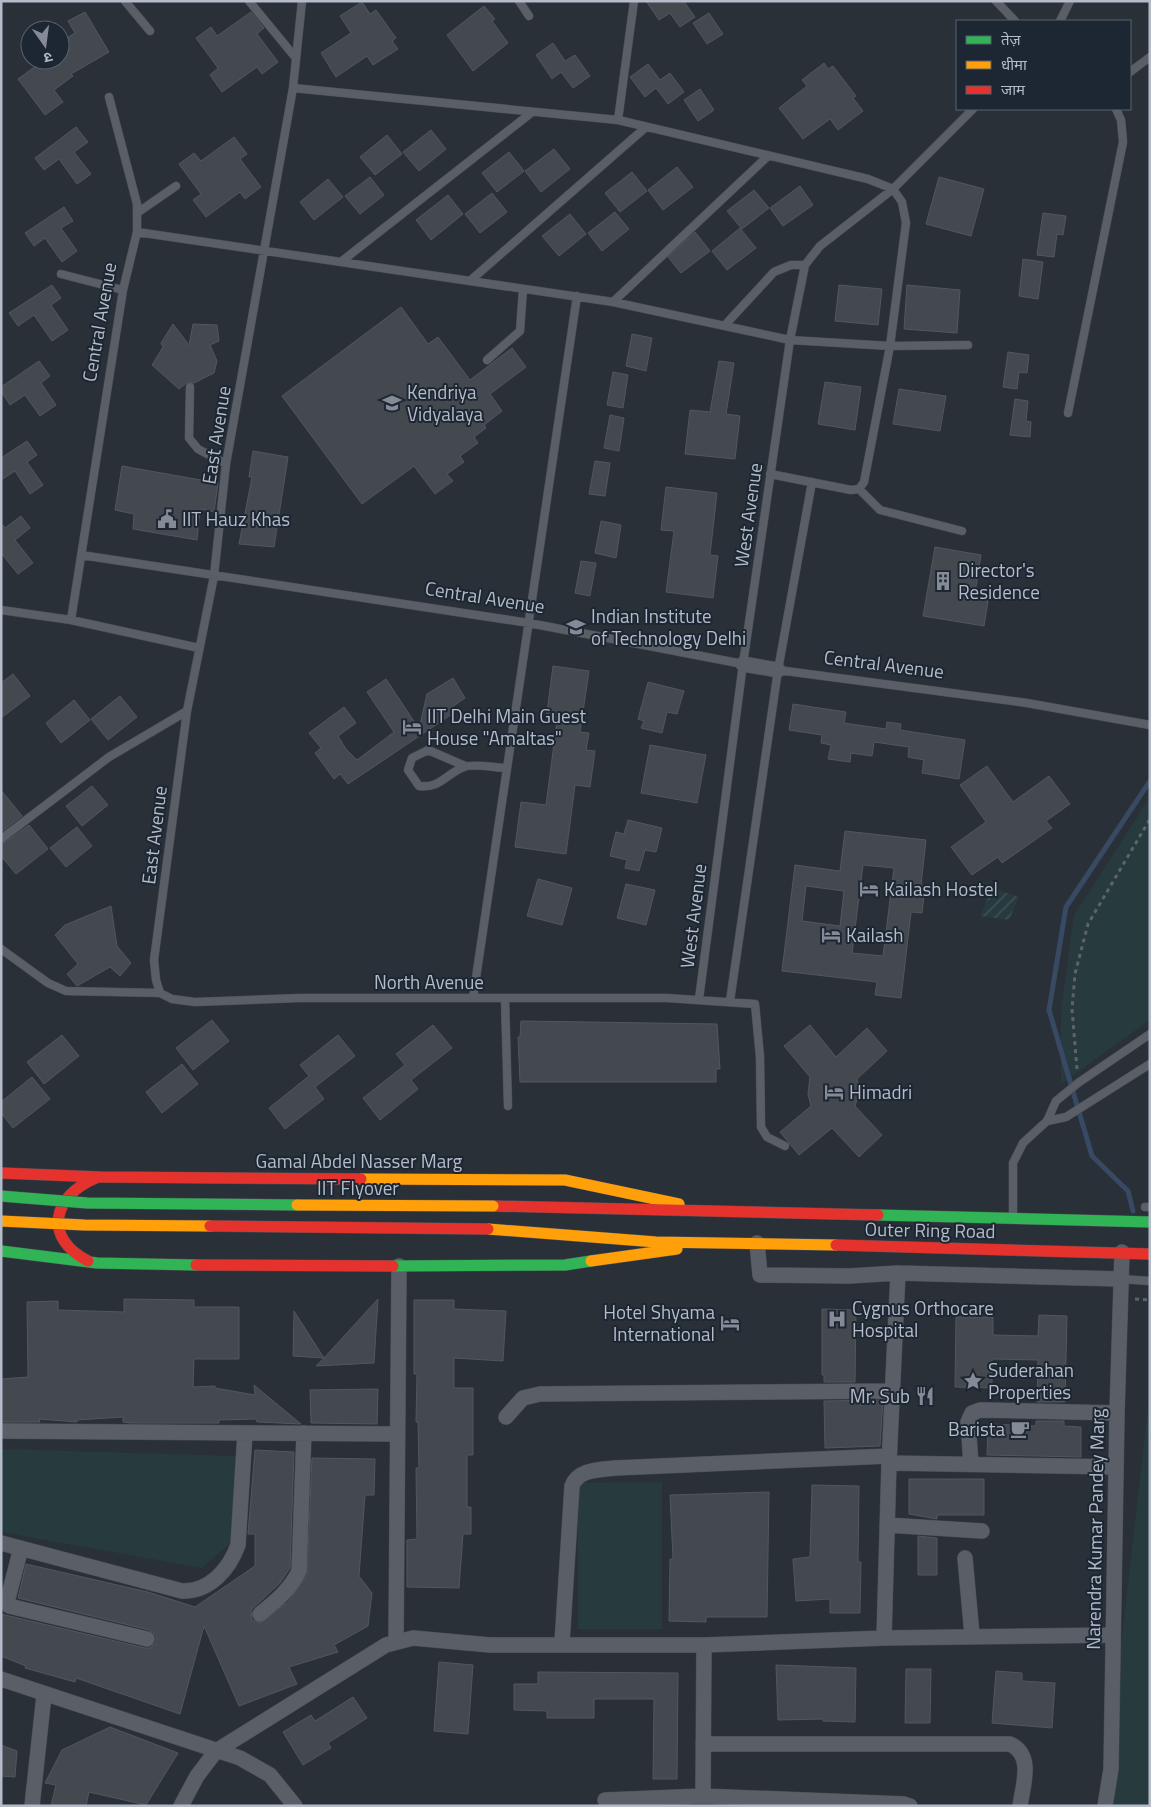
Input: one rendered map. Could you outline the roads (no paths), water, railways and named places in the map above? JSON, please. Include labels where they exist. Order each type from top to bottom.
[{"type":"main road","name":"Gamal Abdel Nasser Marg","points":[[1,1173],[100,1177],[565,1180],[714,1212]]},
{"type":"main road","points":[[97,1263],[79,1258],[66,1245],[58,1228],[59,1210],[68,1193],[82,1181],[100,1177]]},
{"type":"main road","name":"IIT Flyover","points":[[1,1196],[87,1203],[493,1206],[714,1212]]},
{"type":"main road","name":"Outer Ring Road","points":[[714,1212],[1150,1222]]},
{"type":"main road","name":"IIT Flyover","points":[[1,1221],[84,1225],[488,1229],[562,1237],[708,1244]]},
{"type":"main road","name":"Outer Ring Road","points":[[708,1244],[757,1243],[1150,1254]]},
{"type":"main road","points":[[1,1251],[97,1263],[399,1266],[565,1265],[708,1244]]},
{"type":"street","name":"Central Avenue","points":[[743,664],[778,670]]},
{"type":"street","points":[[757,1243],[760,1275],[849,1276],[898,1273],[1120,1279]]},
{"type":"street","points":[[1005,1276],[1008,1250]]},
{"type":"street","name":"Narendra Kumar Pandey Marg","points":[[1105,1806],[1111,1770],[1116,1413],[1122,1252]]},
{"type":"street","points":[[396,1641],[399,1266]]},
{"type":"street","points":[[884,1638],[889,1460],[898,1273]]},
{"type":"street","points":[[506,1416],[523,1398],[540,1394],[892,1391]]},
{"type":"street","points":[[971,1464],[968,1422],[972,1413],[980,1410],[1116,1413]]},
{"type":"street","points":[[1,1431],[397,1434]]},
{"type":"street","points":[[1,1543],[182,1591],[200,1590],[220,1574],[234,1558],[238,1546],[245,1433]]},
{"type":"street","points":[[260,1614],[284,1594],[293,1583],[298,1571],[304,1433]]},
{"type":"street","points":[[562,1644],[572,1486],[579,1475],[590,1471],[615,1468],[889,1460],[971,1464],[1116,1466]]},
{"type":"street","points":[[887,1525],[982,1531]]},
{"type":"street","points":[[21,1548],[7,1602],[9,1606],[148,1638]]},
{"type":"street","points":[[965,1558],[972,1636]]},
{"type":"street","points":[[181,1806],[197,1776],[216,1751],[396,1641],[413,1638],[490,1645],[704,1645],[884,1638],[1114,1635]]},
{"type":"street","points":[[703,1796],[704,1645]]},
{"type":"street","points":[[1,1679],[249,1762],[270,1775],[295,1806]]},
{"type":"street","points":[[32,1806],[44,1694]]},
{"type":"street","points":[[704,1744],[1010,1744],[1018,1748],[1024,1755],[1026,1766],[1020,1806]]},
{"type":"street","points":[[604,1800],[703,1796],[904,1804],[910,1806]]},
{"type":"lane","points":[[125,1],[150,31]]},
{"type":"lane","points":[[249,1],[295,57]]},
{"type":"lane","name":"East Avenue","points":[[160,993],[156,980],[154,960],[187,711],[214,576],[226,464],[293,88],[302,1]]},
{"type":"lane","points":[[519,1],[529,16]]},
{"type":"lane","points":[[618,120],[634,1]]},
{"type":"lane","points":[[996,1],[1014,20]]},
{"type":"lane","points":[[1060,20],[1070,1]]},
{"type":"lane","points":[[1131,71],[1150,57]]},
{"type":"lane","points":[[293,88],[531,113],[618,120],[868,179],[893,189],[902,202],[906,223],[890,346],[864,482],[859,489],[851,490],[770,474]]},
{"type":"lane","name":"Central Avenue","points":[[71,620],[123,290],[137,232],[137,213],[109,97]]},
{"type":"lane","name":"West Avenue","points":[[699,999],[770,474],[790,340],[805,264],[820,246],[893,189],[972,110]]},
{"type":"lane","points":[[1068,413],[1123,142],[1121,120],[1116,110]]},
{"type":"lane","points":[[342,261],[531,113]]},
{"type":"lane","points":[[471,280],[646,127]]},
{"type":"lane","points":[[614,302],[768,156]]},
{"type":"lane","points":[[137,213],[176,186]]},
{"type":"lane","points":[[137,232],[614,302],[790,340],[890,346],[968,345]]},
{"type":"lane","points":[[725,325],[774,272],[791,265],[805,264]]},
{"type":"lane","points":[[61,274],[123,290]]},
{"type":"lane","points":[[487,360],[520,331],[524,289]]},
{"type":"lane","points":[[473,998],[577,296]]},
{"type":"lane","points":[[190,387],[189,438],[198,449],[226,464]]},
{"type":"lane","points":[[730,1001],[778,670],[812,482]]},
{"type":"lane","points":[[859,489],[880,510],[962,531]]},
{"type":"lane","name":"Central Avenue","points":[[81,555],[529,623],[743,664]]},
{"type":"lane","points":[[1,610],[71,620],[199,648]]},
{"type":"lane","name":"Central Avenue","points":[[778,670],[1027,703],[1150,725]]},
{"type":"lane","points":[[1,839],[109,757],[187,711]]},
{"type":"lane","points":[[465,766],[438,785],[427,787],[419,786],[408,770],[412,758],[428,750],[465,766],[508,768]]},
{"type":"lane","name":"North Avenue","points":[[1,949],[48,983],[66,991],[160,993],[172,999],[195,1002],[299,998],[473,998],[699,999],[755,1004],[760,1057],[761,1127],[767,1137],[784,1146]]},
{"type":"lane","points":[[505,999],[508,1106]]},
{"type":"lane","points":[[1013,1219],[1013,1163],[1023,1143],[1047,1121],[1056,1101],[1078,1083],[1150,1034]]},
{"type":"lane","points":[[1047,1121],[1071,1114],[1086,1106],[1150,1064]]},
{"type":"lane","points":[[1120,1279],[1150,1281]]},
{"type":"waterway","points":[[1133,1211],[1128,1191],[1092,1156],[1049,1010],[1066,907],[1150,781]]},
{"type":"place","name":"Kendriya Vidyalaya","points":[[392,403]]},
{"type":"place","name":"IIT Hauz Khas","points":[[167,519]]},
{"type":"place","name":"Director's Residence","points":[[943,581]]},
{"type":"place","name":"Indian Institute of Technology Delhi","points":[[576,627]]},
{"type":"place","name":"IIT Delhi Main Guest House \"Amaltas\"","points":[[412,727]]},
{"type":"place","name":"Kailash Hostel","points":[[869,889]]},
{"type":"place","name":"Kailash","points":[[831,935]]},
{"type":"place","name":"Himadri","points":[[834,1092]]},
{"type":"place","name":"Cygnus Orthocare Hospital","points":[[837,1319]]},
{"type":"place","name":"Hotel Shyama International","points":[[730,1323]]},
{"type":"place","name":"Suderahan Properties","points":[[973,1381]]},
{"type":"place","name":"Mr. Sub","points":[[925,1396]]},
{"type":"place","name":"Barista","points":[[1020,1429]]}]
